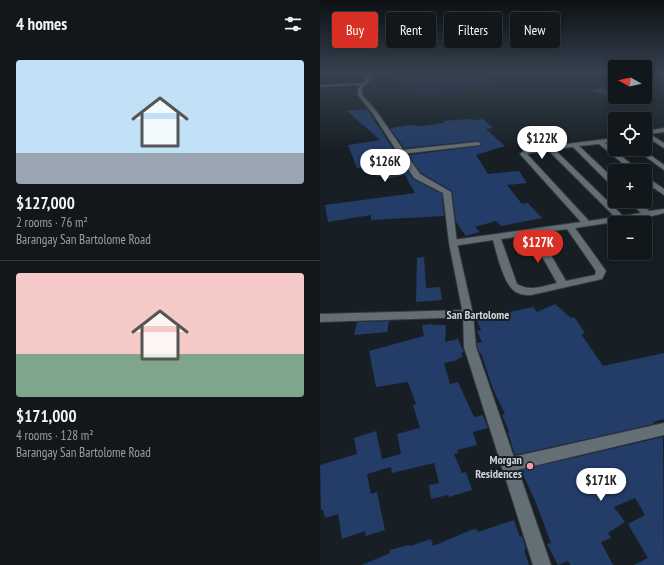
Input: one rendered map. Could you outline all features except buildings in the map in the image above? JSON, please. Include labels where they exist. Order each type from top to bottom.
[{"type":"street","points":[[363,98],[375,112],[417,176],[447,192],[453,243],[468,314],[470,347],[542,565]]},
{"type":"street","points":[[652,132],[664,130]]},
{"type":"street","points":[[652,138],[664,146]]},
{"type":"street","points":[[587,224],[523,154],[526,151],[608,141]]},
{"type":"street","points":[[600,142],[627,164]]},
{"type":"street","points":[[401,152],[478,144]]},
{"type":"street","points":[[575,146],[608,177]]},
{"type":"street","points":[[550,149],[617,216]]},
{"type":"street","points":[[648,156],[664,168]]},
{"type":"street","points":[[652,183],[664,192]]},
{"type":"street","points":[[640,208],[648,215]]},
{"type":"street","points":[[643,216],[664,211]]},
{"type":"street","points":[[453,243],[608,222]]},
{"type":"street","points":[[496,237],[513,285],[521,292],[531,292],[599,277],[601,271],[570,227]]},
{"type":"street","points":[[533,233],[563,285]]},
{"type":"street","points":[[320,318],[468,314]]},
{"type":"street","points":[[508,465],[664,429]]},
{"type":"place","name":"Morgan Residences","points":[[530,466]]},
{"type":"district","name":"San Bartolome","points":[[478,314]]}]
